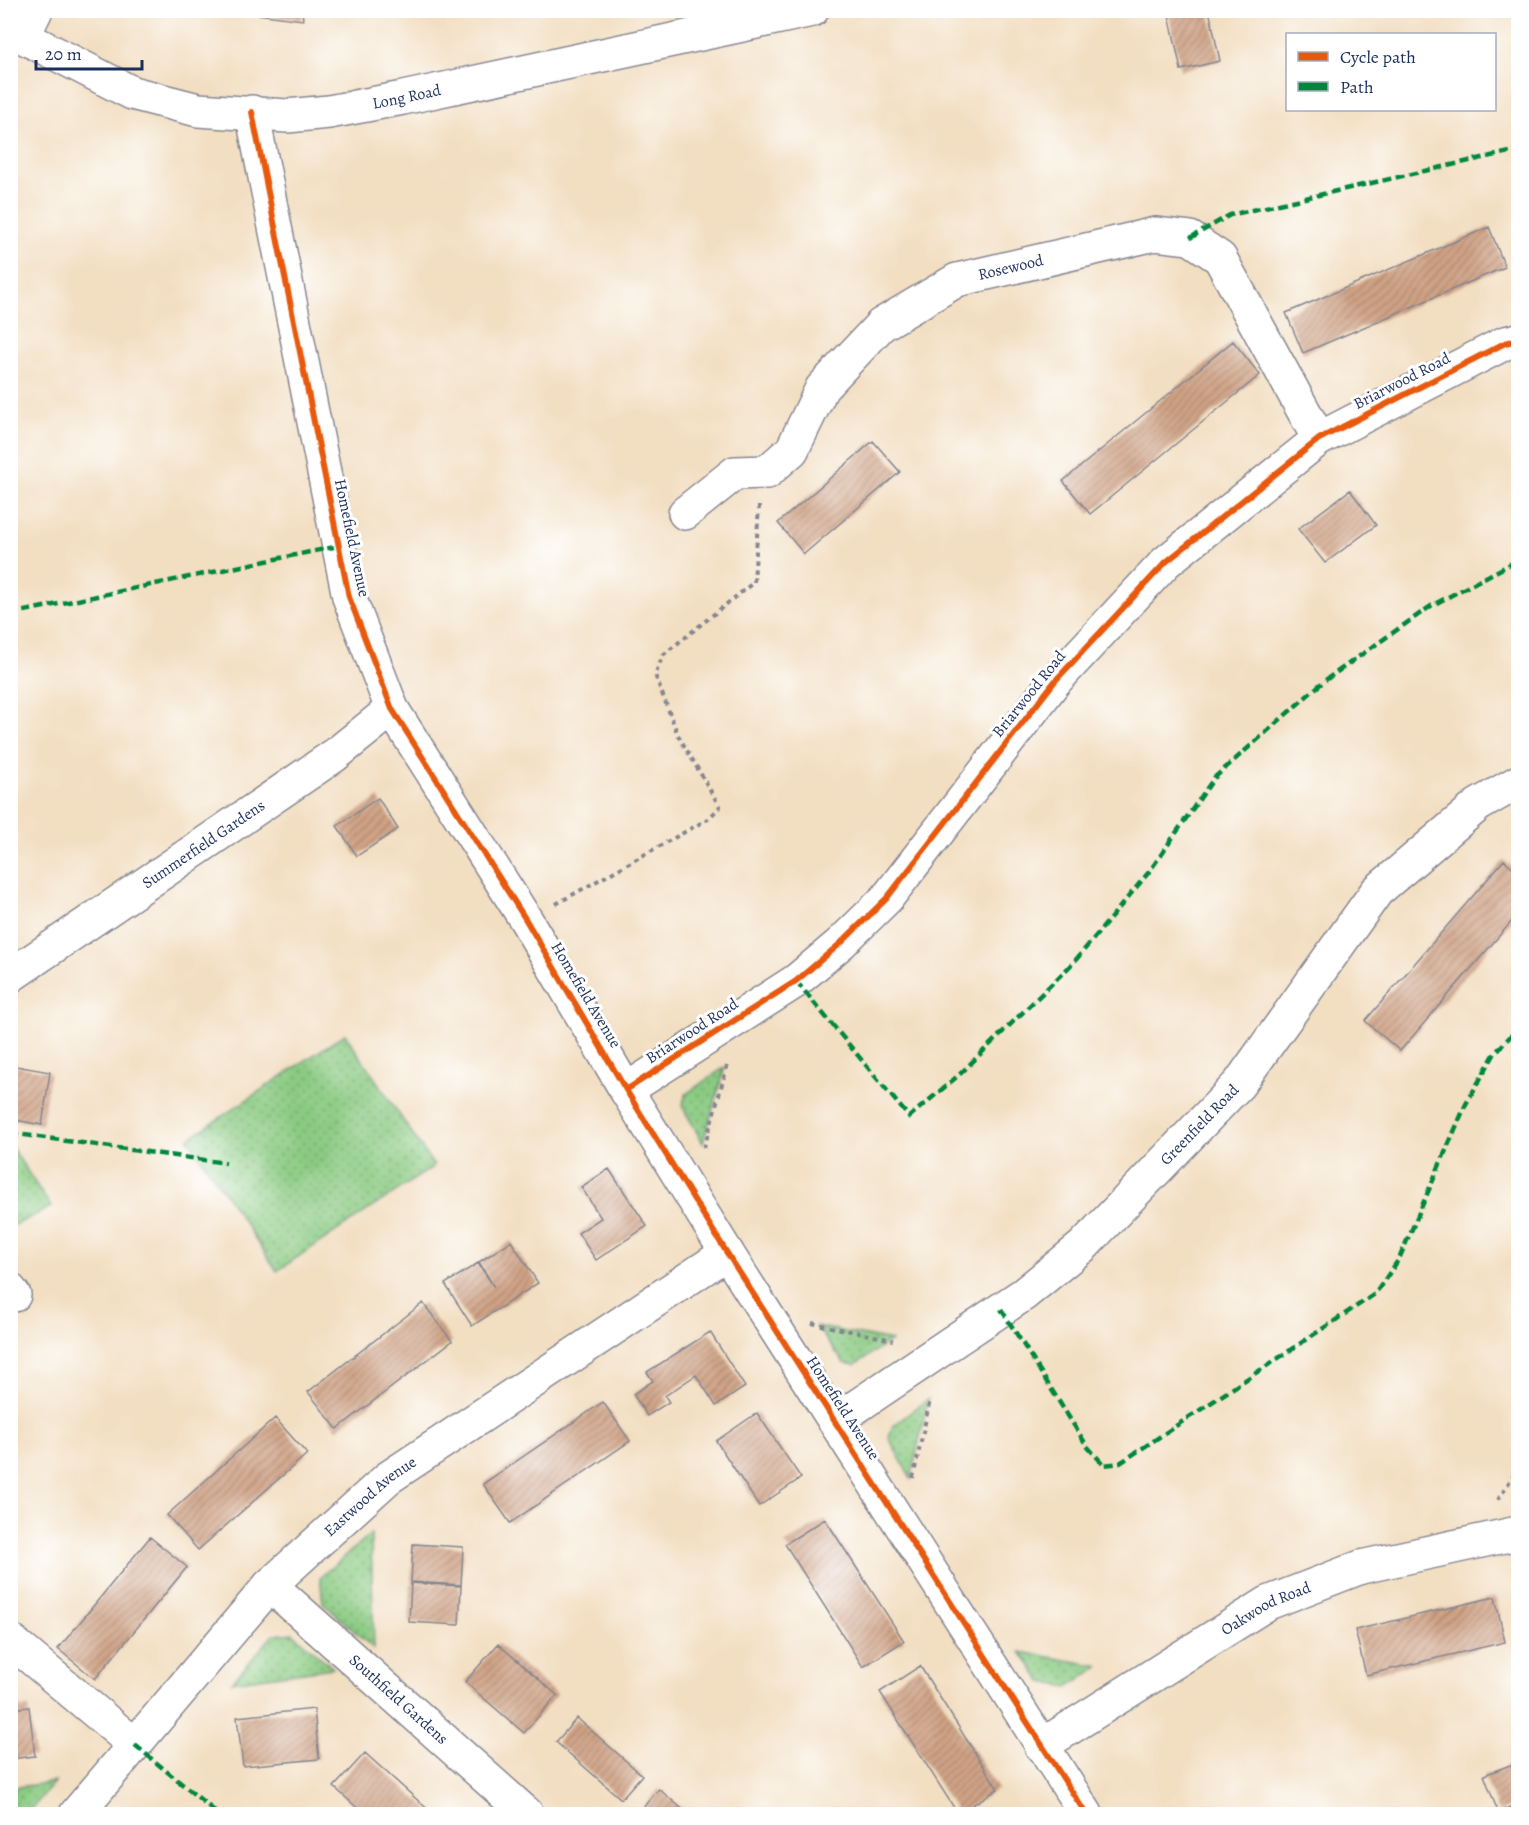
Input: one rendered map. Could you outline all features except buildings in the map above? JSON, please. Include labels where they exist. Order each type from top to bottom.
[{"type":"street","name":"Long Road","points":[[23,26],[132,93],[198,110],[287,116],[329,112],[812,10]]},
{"type":"street","name":"Homefield Avenue","points":[[252,112],[349,597],[392,709],[526,920],[626,1090],[727,1252],[1086,1815]]},
{"type":"street","name":"Rosewood","points":[[735,473],[767,472],[792,450],[822,388],[881,325],[957,280],[1155,234],[1190,238],[1220,258],[1319,439]]},
{"type":"street","name":"Briarwood Road","points":[[626,1090],[796,981],[841,943],[887,898],[1055,681],[1166,562],[1319,439],[1505,343],[1518,340]]},
{"type":"street","points":[[685,513],[735,473]]},
{"type":"street","name":"Summerfield Gardens","points":[[10,976],[334,755],[392,709]]},
{"type":"street","name":"Greenfield Road","points":[[835,1420],[1024,1294],[1083,1246],[1239,1084],[1377,891],[1478,805],[1518,782]]},
{"type":"street","name":"Eastwood Avenue","points":[[76,1815],[270,1585],[388,1478],[727,1252]]},
{"type":"street","name":"Oakwood Road","points":[[1041,1746],[1268,1603],[1361,1567],[1518,1533]]},
{"type":"street","name":"Southfield Gardens","points":[[270,1585],[527,1815]]},
{"type":"street","points":[[10,1640],[135,1745]]},
{"type":"path","points":[[526,920],[708,819],[720,807],[678,735],[655,675],[663,655],[754,582],[760,508],[735,473]]},
{"type":"path","points":[[704,1148],[728,1062]]},
{"type":"path","points":[[811,1322],[896,1340]]},
{"type":"path","points":[[912,1485],[932,1395]]},
{"type":"path","points":[[1493,1508],[1518,1468]]},
{"type":"green space","points":[[345,1034],[434,1166],[277,1271],[188,1139]]},
{"type":"green space","points":[[725,1067],[703,1143],[682,1106],[686,1094]]},
{"type":"green space","points":[[10,1145],[51,1207],[11,1227],[10,1227]]},
{"type":"green space","points":[[816,1326],[891,1341],[855,1365],[844,1363]]},
{"type":"green space","points":[[928,1399],[911,1479],[889,1438],[893,1426]]},
{"type":"green space","points":[[371,1534],[374,1649],[323,1603],[320,1577]]},
{"type":"green space","points":[[293,1633],[333,1668],[232,1682],[273,1635]]},
{"type":"green space","points":[[1021,1652],[1100,1666],[1068,1687],[1042,1682]]},
{"type":"green space","points":[[55,1782],[27,1814],[11,1814],[11,1788]]},
{"type":"marked path","points":[[1190,238],[1230,215],[1518,150]]},
{"type":"marked path","points":[[10,614],[339,546]]},
{"type":"marked path","points":[[796,981],[909,1117],[959,1075],[1074,962],[1149,872],[1214,778],[1324,681],[1431,606],[1518,560]]},
{"type":"marked path","points":[[1001,1309],[1087,1446],[1104,1465],[1120,1463],[1375,1294],[1399,1259],[1466,1104],[1495,1053],[1518,1028]]},
{"type":"marked path","points":[[10,1133],[226,1163]]},
{"type":"marked path","points":[[135,1745],[218,1814]]},
{"type":"cycle path","points":[[252,112],[349,597],[392,709],[526,920],[626,1090],[727,1253],[1086,1814]]},
{"type":"cycle path","points":[[626,1090],[796,981],[841,943],[887,898],[1055,681],[1166,562],[1319,439],[1505,343],[1518,340]]}]
